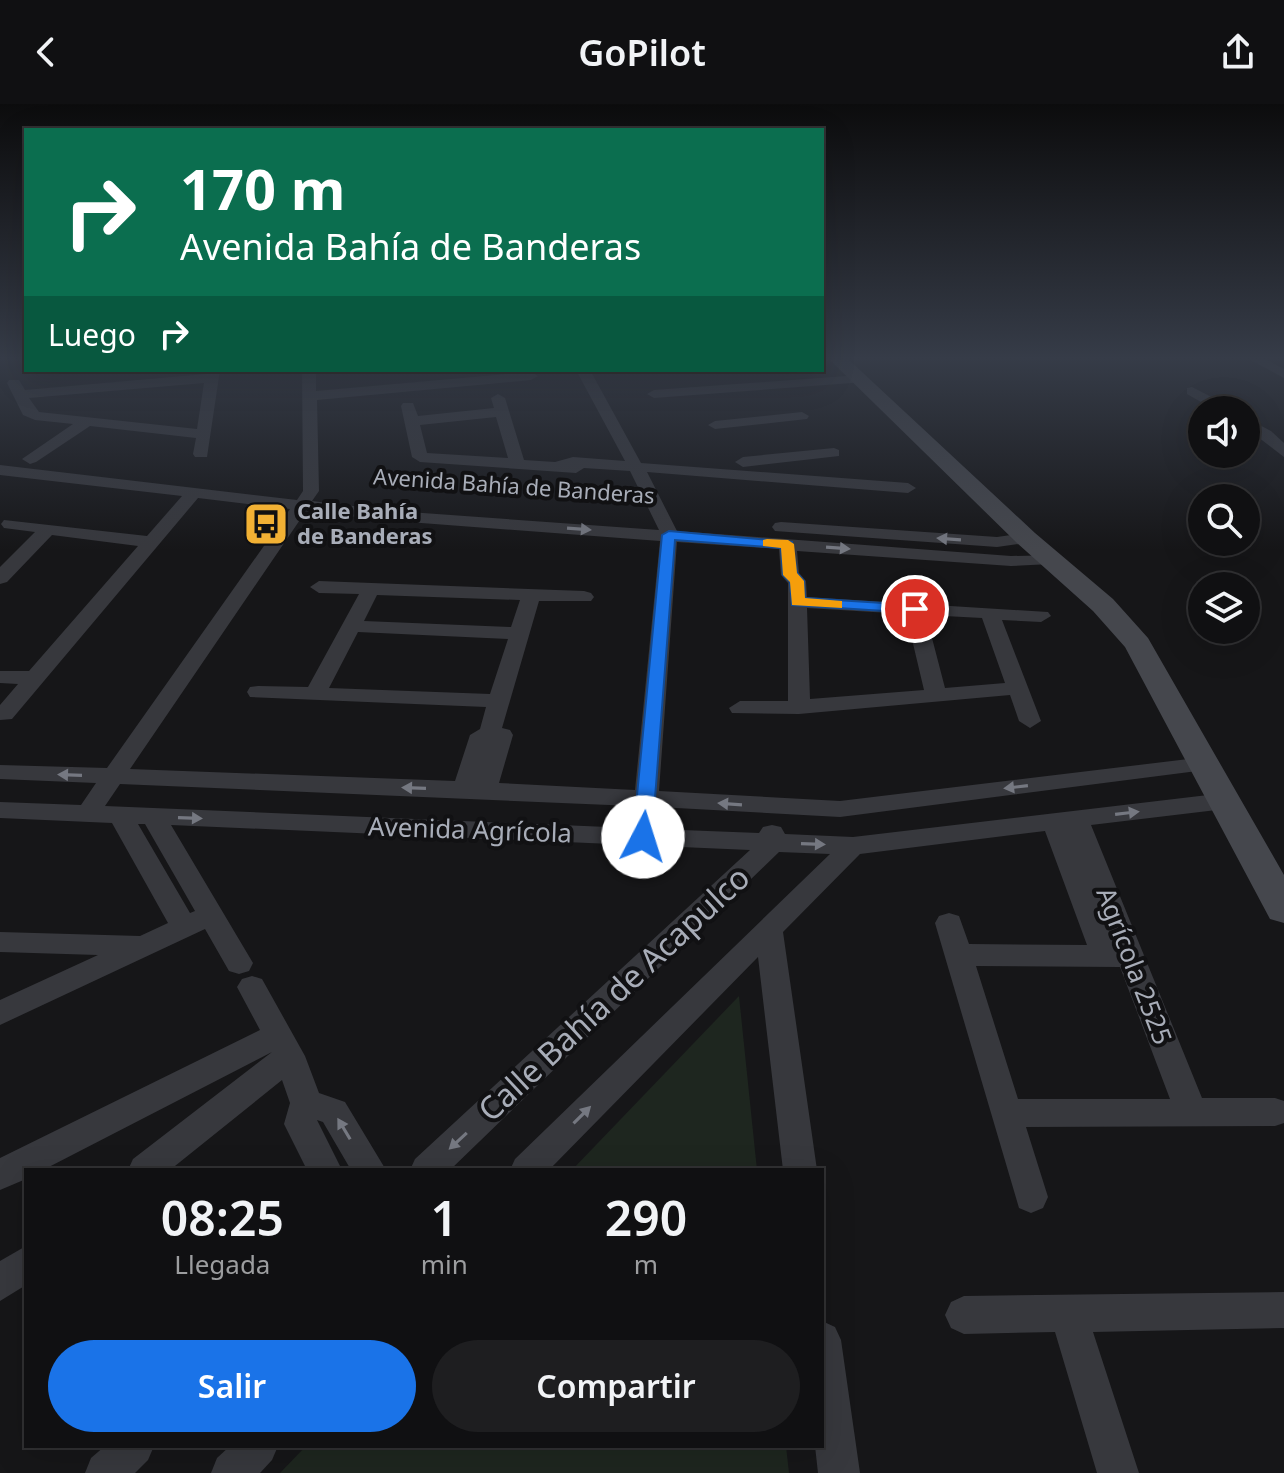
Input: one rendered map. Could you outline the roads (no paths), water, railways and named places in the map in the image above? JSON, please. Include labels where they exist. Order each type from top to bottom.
[{"type":"street","points":[[36,460],[93,423]]},
{"type":"street","points":[[159,423],[204,434]]},
{"type":"street","points":[[201,454],[205,423]]},
{"type":"street","points":[[88,813],[306,498],[308,423]]},
{"type":"street","points":[[411,423],[420,457],[908,488]]},
{"type":"street","points":[[505,423],[517,463]]},
{"type":"street","points":[[612,423],[666,527],[643,837]]},
{"type":"street","points":[[714,423],[754,477]]},
{"type":"street","points":[[808,423],[862,485]]},
{"type":"street","points":[[905,423],[1026,538],[1103,605],[1138,644],[1281,898]]},
{"type":"street","points":[[1260,430],[1284,452]]},
{"type":"street","points":[[743,462],[834,453]]},
{"type":"street","name":"Avenida Bahía de Banderas","points":[[2,467],[36,460],[306,498],[395,516],[997,542],[1026,538]]},
{"type":"street","name":"Avenida Bahía de Banderas","points":[[2,467],[186,491],[306,498]]},
{"type":"street","points":[[4,714],[186,491]]},
{"type":"street","points":[[10,524],[144,541]]},
{"type":"street","name":"Avenida Bahía de Banderas","points":[[666,527],[809,546],[1011,561],[1051,559]]},
{"type":"street","points":[[0,578],[48,529]]},
{"type":"street","points":[[788,544],[790,575],[797,592],[799,707]]},
{"type":"street","points":[[797,592],[807,576],[809,546]]},
{"type":"street","points":[[319,587],[584,597]]},
{"type":"street","points":[[315,694],[371,589]]},
{"type":"street","points":[[797,592],[915,609],[1041,616]]},
{"type":"street","points":[[475,790],[481,735],[487,741],[531,595]]},
{"type":"street","points":[[915,609],[936,695]]},
{"type":"street","points":[[990,614],[1030,721]]},
{"type":"street","points":[[351,626],[519,633]]},
{"type":"street","points":[[0,677],[35,678]]},
{"type":"street","points":[[740,708],[799,707],[1018,688]]},
{"type":"street","points":[[258,692],[499,701]]},
{"type":"street","name":"Avenida Agrícola","points":[[0,772],[475,790],[840,809],[1205,764]]},
{"type":"street","name":"Avenida Agrícola","points":[[0,810],[853,846],[1225,801]]},
{"type":"street","points":[[768,807],[773,843]]},
{"type":"street","points":[[120,815],[185,928]]},
{"type":"street","points":[[153,816],[284,1046],[306,1103],[300,1124],[324,1168]]},
{"type":"street","name":"Agrícola 2525","points":[[1065,820],[1118,956],[1192,1113]]},
{"type":"street","name":"Calle Bahía de Acapulco","points":[[429,1168],[773,843]]},
{"type":"street","points":[[529,1168],[853,846]]},
{"type":"street","points":[[0,1013],[211,915]]},
{"type":"street","points":[[949,923],[1031,1197]]},
{"type":"street","points":[[769,930],[800,1168]]},
{"type":"street","points":[[0,942],[144,947]]},
{"type":"street","points":[[958,955],[1118,956]]},
{"type":"street","points":[[43,1163],[284,1046]]},
{"type":"street","points":[[147,1168],[284,1046]]},
{"type":"street","points":[[306,1103],[334,1112],[368,1168]]},
{"type":"street","points":[[1006,1113],[1275,1112]]},
{"type":"street","points":[[0,1175],[24,1168]]},
{"type":"street","points":[[0,1283],[24,1265]]},
{"type":"street","points":[[964,1315],[1284,1310]]},
{"type":"street","points":[[1068,1313],[1118,1473]]},
{"type":"street","points":[[824,1356],[839,1473]]},
{"type":"street","points":[[106,1473],[132,1448]]},
{"type":"street","points":[[232,1473],[256,1448]]},
{"type":"place","name":"Calle Bahía de Banderas","points":[[266,524]]}]
